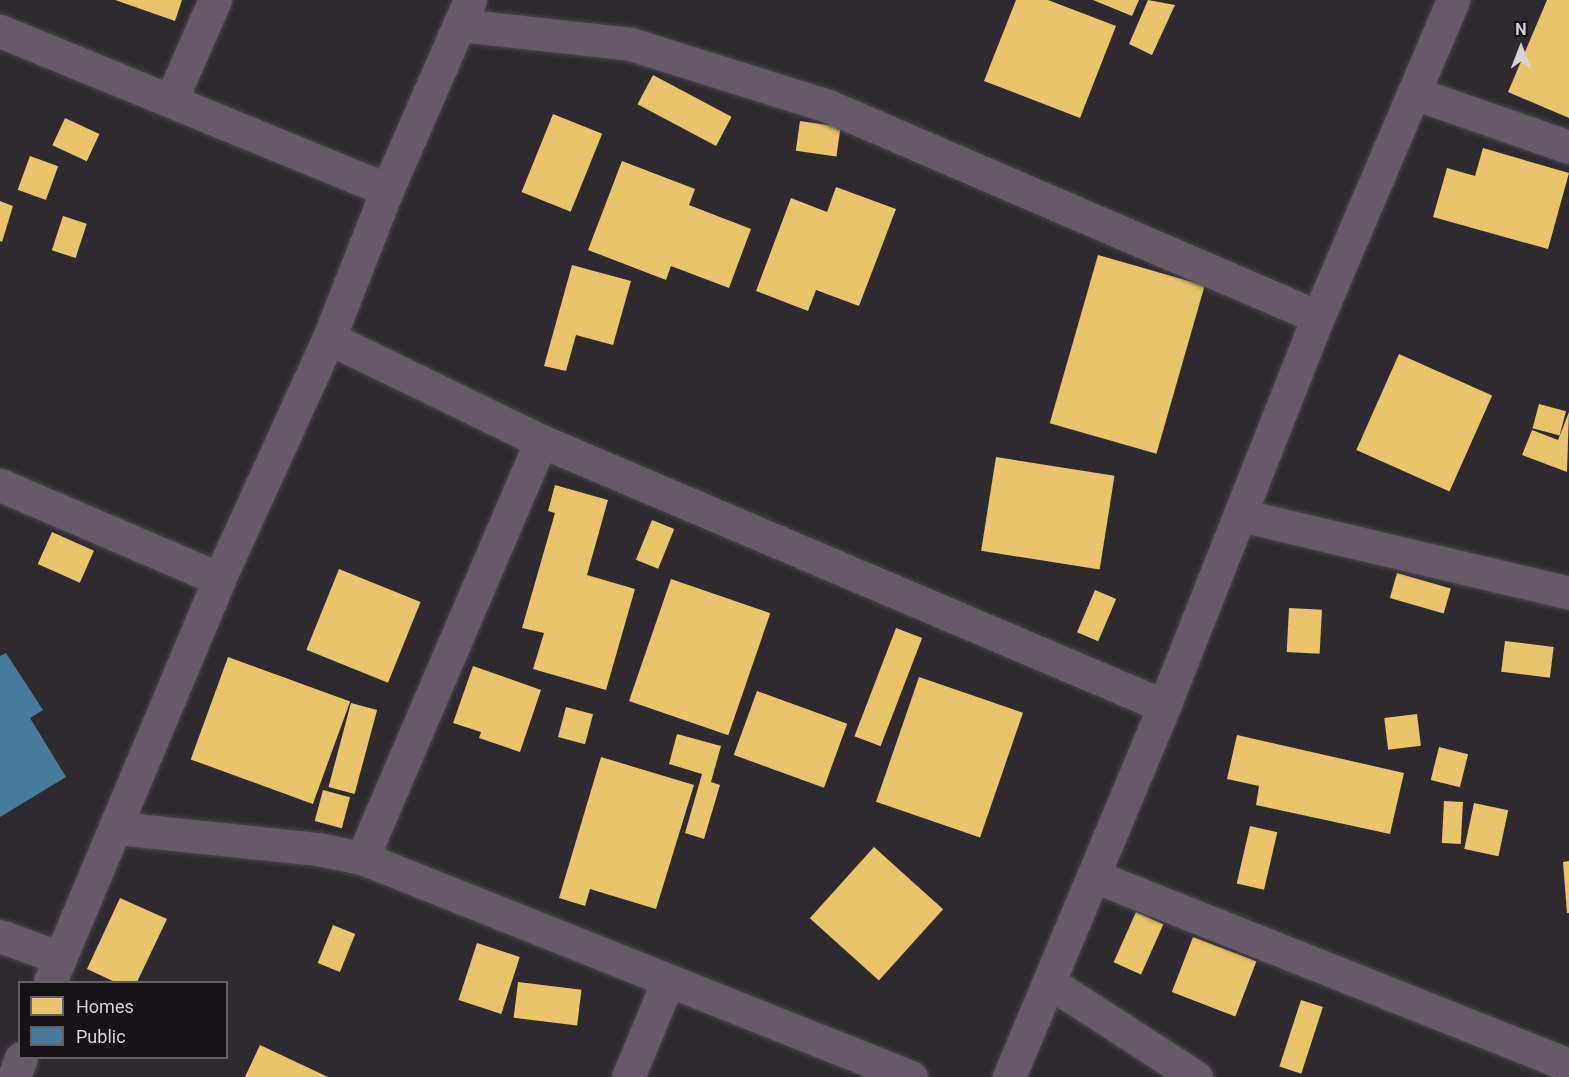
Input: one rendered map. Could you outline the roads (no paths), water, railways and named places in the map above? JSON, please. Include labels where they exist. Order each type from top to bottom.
[{"type":"street","points":[[171,100],[216,0]]},
{"type":"street","points":[[1009,1077],[1164,706],[1318,317],[1453,0]]},
{"type":"street","points":[[0,936],[55,970],[117,828],[219,579],[329,338],[387,190],[465,13],[630,44],[828,106],[1318,317]]},
{"type":"street","points":[[0,31],[387,190]]},
{"type":"street","points":[[1414,93],[1569,147]]},
{"type":"street","points":[[329,338],[541,441],[1164,706]]},
{"type":"street","points":[[362,858],[541,441]]},
{"type":"street","points":[[0,485],[219,579]]},
{"type":"street","points":[[1240,515],[1569,593]]},
{"type":"street","points":[[117,828],[318,849],[362,858],[910,1077]]},
{"type":"street","points":[[1094,876],[1569,1065]]},
{"type":"street","points":[[628,1077],[668,981]]},
{"type":"street","points":[[1049,982],[1196,1077]]},
{"type":"street","points":[[14,1077],[21,1059]]}]
